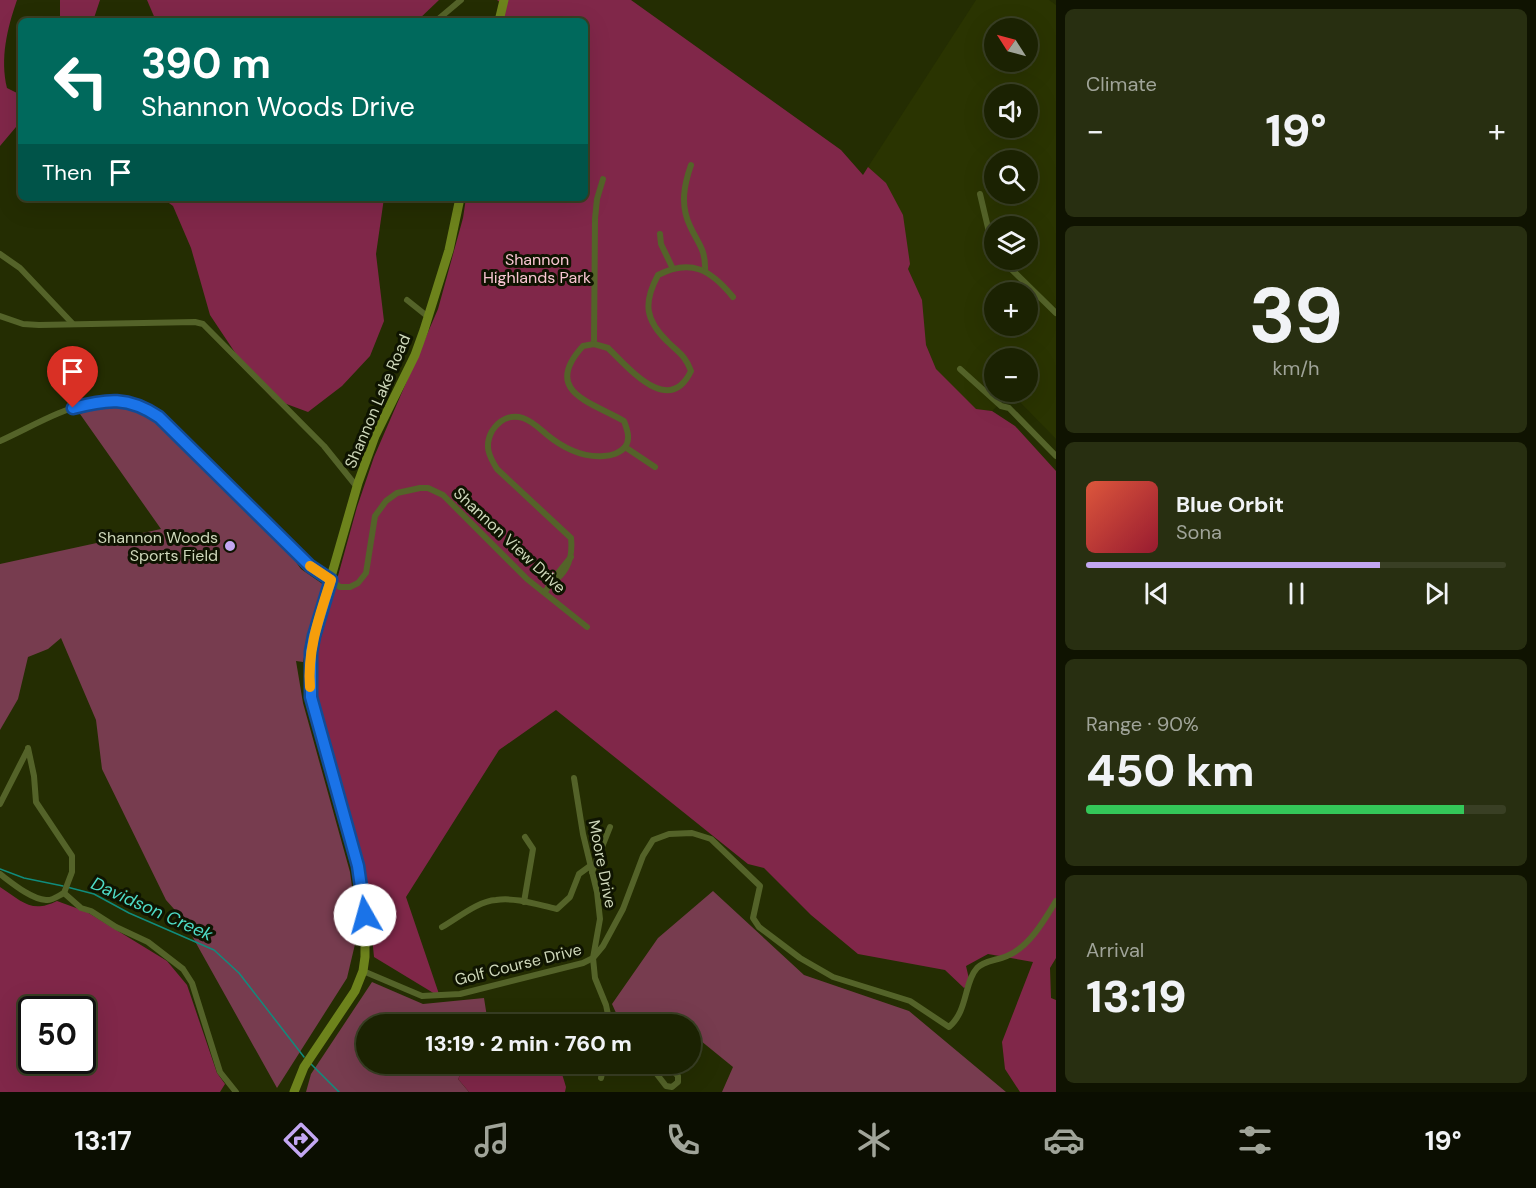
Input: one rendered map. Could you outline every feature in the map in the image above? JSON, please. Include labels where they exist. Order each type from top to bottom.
[{"type":"main road","points":[[500,18],[504,0]]},
{"type":"main road","name":"Shannon Lake Road","points":[[294,1092],[304,1066],[355,991],[363,971],[366,948],[365,915],[358,866],[315,714],[310,681],[311,652],[357,487],[375,436],[415,355],[449,250],[459,201]]},
{"type":"street","points":[[440,18],[461,0]]},
{"type":"street","points":[[691,165],[683,194],[685,211],[690,226],[703,249],[706,258],[705,271]]},
{"type":"street","points":[[594,344],[595,219],[597,199],[603,179]]},
{"type":"street","points":[[980,194],[985,216]]},
{"type":"street","points":[[660,234],[661,244],[673,269]]},
{"type":"street","points":[[0,254],[20,268],[72,323]]},
{"type":"street","points":[[545,592],[570,564],[571,538],[497,470],[488,456],[488,444],[493,431],[499,422],[515,417],[525,418],[561,446],[577,454],[612,455],[625,447],[628,441],[628,431],[624,421],[581,400],[574,393],[568,382],[569,363],[583,346],[594,344],[608,348],[650,386],[661,390],[678,388],[686,382],[691,371],[688,362],[681,351],[668,342],[649,319],[647,305],[658,275],[679,266],[705,271],[719,279],[733,297]]},
{"type":"street","points":[[1012,270],[1056,313]]},
{"type":"street","points":[[407,300],[427,316]]},
{"type":"street","points":[[0,316],[22,324],[39,325],[195,321],[203,324],[324,446],[357,487]]},
{"type":"street","points":[[960,369],[1001,406],[1009,408],[1056,456]]},
{"type":"street","points":[[0,441],[73,408],[106,400],[135,404],[159,417],[310,566],[331,580]]},
{"type":"street","points":[[625,447],[655,467]]},
{"type":"street","name":"Shannon View Drive","points":[[331,580],[340,587],[350,587],[358,583],[366,573],[375,516],[386,501],[397,493],[428,488],[443,495],[490,539],[527,579],[587,627]]},
{"type":"street","points":[[0,804],[24,761],[28,748],[34,776],[36,802],[72,856],[72,872],[64,893],[52,899],[45,900],[30,894],[0,874]]},
{"type":"street","name":"Moore Drive","points":[[574,778],[583,834],[597,892],[600,919],[593,958],[595,978],[608,1014]]},
{"type":"street","points":[[442,927],[496,900],[524,902],[557,909],[570,897],[579,874],[591,869],[610,827]]},
{"type":"street","name":"Golf Course Drive","points":[[363,971],[422,996],[460,994],[584,963],[593,958],[603,946],[623,909],[643,856],[653,840],[669,834],[692,833],[711,839],[760,886],[753,918],[759,927],[800,958],[833,977],[910,1001],[950,1027],[967,997],[971,978],[976,969],[980,965],[1007,956],[1025,944],[1056,901]]},
{"type":"street","points":[[524,902],[533,849],[525,837]]},
{"type":"street","points":[[64,893],[81,908],[91,911],[116,927],[148,942],[183,969],[192,983],[220,1072],[236,1092]]},
{"type":"street","points":[[650,1064],[672,1070],[678,1076],[678,1082],[672,1087],[666,1086],[650,1064]]},
{"type":"street","points":[[601,1078],[602,1074]]},
{"type":"shaded area","points":[[976,0],[1049,0],[1056,5],[1056,439],[1020,402],[1038,402],[1038,348],[984,348],[984,402],[1002,402],[992,411],[955,407],[911,375],[868,167]]},
{"type":"shaded area","points":[[116,406],[137,411],[159,423],[288,551],[301,569],[324,585],[310,627],[303,662],[296,661],[303,703],[350,872],[356,940],[347,978],[277,1088],[182,918],[166,900],[102,769],[96,720],[61,638],[48,649],[28,657],[18,699],[0,730],[0,564],[161,529],[80,414],[96,408]]},
{"type":"shaded area","points":[[713,891],[804,975],[909,1011],[1006,1092],[722,1092],[733,1067],[701,1041],[701,1014],[616,1014],[612,1004],[658,938]]},
{"type":"shaded area","points":[[372,982],[423,1004],[484,998],[487,1014],[356,1014],[356,1074],[461,1074],[458,1079],[469,1092],[306,1092],[311,1074]]},
{"type":"green space","points":[[0,0],[17,0],[10,22],[4,66],[7,88],[18,94],[18,128],[16,127],[0,146]]},
{"type":"green space","points":[[60,0],[100,0],[94,18],[60,18]]},
{"type":"green space","points":[[147,0],[439,0],[420,18],[155,18]]},
{"type":"green space","name":"Shannon Highlands Park","points":[[497,0],[631,0],[841,150],[863,175],[868,167],[886,183],[903,215],[910,264],[908,269],[922,300],[926,345],[936,369],[976,409],[992,411],[1015,426],[1056,471],[1056,958],[1050,968],[1051,998],[1056,1000],[1056,1092],[1020,1092],[1005,1069],[1002,1042],[1033,962],[988,954],[966,966],[970,983],[964,988],[945,970],[858,954],[811,915],[764,868],[748,864],[556,710],[499,750],[406,897],[440,997],[374,957],[366,875],[318,702],[315,667],[317,652],[357,507],[374,457],[438,309],[466,201],[588,201],[588,18],[500,18],[502,4]]},
{"type":"green space","points":[[166,201],[384,201],[376,254],[384,321],[370,356],[342,386],[308,412],[273,399],[246,369],[210,315],[191,248],[173,206]]},
{"type":"green space","points":[[0,887],[33,906],[48,905],[57,901],[87,912],[167,961],[187,985],[217,1073],[225,1084],[220,1092],[0,1092]]},
{"type":"green space","points":[[461,1074],[562,1074],[566,1087],[565,1092],[469,1092],[458,1079]]},
{"type":"waterway","name":"Davidson Creek","points":[[0,869],[24,878],[63,886]]},
{"type":"waterway","name":"Davidson Creek","points":[[67,887],[94,894],[129,913],[214,950],[239,973],[304,1057]]},
{"type":"waterway","name":"Davidson Creek","points":[[310,1063],[339,1092]]},
{"type":"slow traffic","points":[[310,566],[331,580],[314,636],[310,687]]},
{"type":"place","name":"Shannon Woods Sports Field","points":[[230,546]]},
{"type":"route","points":[[73,408],[106,400],[120,401],[135,404],[159,417],[310,566],[331,580],[311,652],[311,697],[358,866],[365,915]]}]
